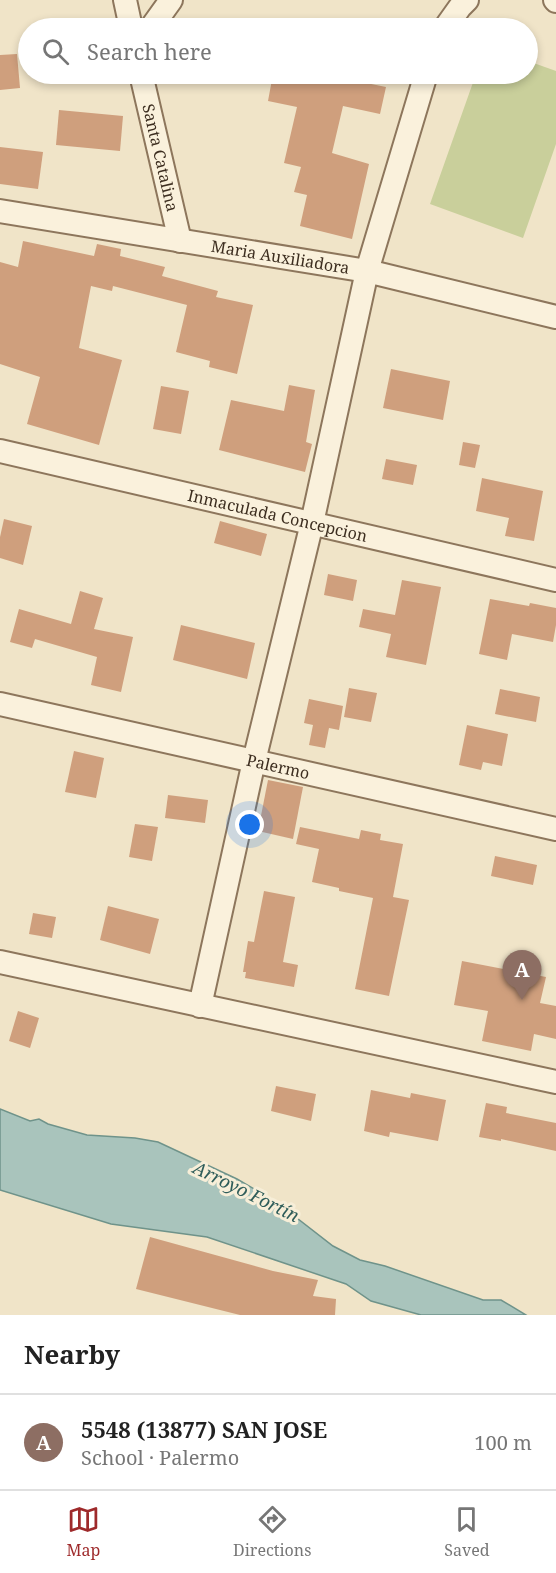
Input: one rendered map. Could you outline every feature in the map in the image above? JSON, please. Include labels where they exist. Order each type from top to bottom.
[{"type":"street","points":[[125,0],[129,18]]},
{"type":"street","points":[[158,18],[171,0]]},
{"type":"street","points":[[453,18],[467,0]]},
{"type":"street","name":"Santa Catalina","points":[[143,84],[180,241]]},
{"type":"street","points":[[200,1006],[254,761],[312,523],[368,271],[423,84]]},
{"type":"street","name":"Maria Auxiliadora","points":[[0,211],[368,271],[556,317]]},
{"type":"street","name":"Inmaculada Concepcion","points":[[0,451],[556,580]]},
{"type":"street","name":"Palermo","points":[[0,704],[556,829]]},
{"type":"street","points":[[0,962],[556,1082]]},
{"type":"green space","points":[[538,65],[556,71],[556,144],[523,238],[430,204],[472,84],[538,84]]},
{"type":"water","name":"Arroyo Fortín","points":[[0,1109],[30,1121],[39,1119],[48,1124],[87,1135],[158,1142],[237,1179],[275,1201],[333,1246],[360,1260],[385,1266],[483,1300],[501,1300],[526,1315],[421,1315],[371,1301],[346,1284],[207,1237],[111,1224],[0,1190]]},
{"type":"building","points":[[17,54],[20,88],[0,90],[0,55]]},
{"type":"building","points":[[271,84],[371,84],[386,87],[380,114],[343,106],[332,153],[369,164],[352,239],[300,226],[307,195],[294,192],[301,167],[284,163],[297,107],[268,101]]},
{"type":"building","points":[[59,110],[123,116],[120,151],[56,145]]},
{"type":"building","points":[[0,147],[43,152],[38,189],[0,184]]},
{"type":"building","points":[[23,241],[94,256],[97,244],[121,249],[120,256],[165,267],[162,276],[218,291],[216,297],[253,305],[237,374],[209,367],[210,361],[176,352],[187,305],[113,286],[112,291],[91,286],[79,348],[122,360],[99,445],[27,424],[40,377],[0,364],[0,262],[18,267]]},
{"type":"building","points":[[391,369],[450,381],[443,420],[383,408]]},
{"type":"building","points":[[289,385],[315,390],[306,442],[312,444],[305,472],[219,450],[231,400],[284,411]]},
{"type":"building","points":[[161,386],[189,391],[181,434],[153,429]]},
{"type":"building","points":[[463,442],[480,445],[475,468],[459,465]]},
{"type":"building","points":[[386,459],[417,465],[413,485],[382,479]]},
{"type":"building","points":[[482,478],[543,491],[534,541],[505,536],[509,518],[476,511]]},
{"type":"building","points":[[4,519],[32,526],[23,565],[0,558],[0,537]]},
{"type":"building","points":[[220,521],[267,534],[261,556],[214,543]]},
{"type":"building","points":[[328,574],[357,580],[353,601],[324,595]]},
{"type":"building","points":[[402,580],[441,587],[426,665],[386,657],[391,634],[359,627],[363,609],[395,615]]},
{"type":"building","points":[[80,591],[103,598],[94,629],[133,637],[121,692],[91,685],[97,657],[35,639],[32,648],[10,642],[19,609],[71,624]]},
{"type":"building","points":[[490,599],[556,608],[553,642],[512,634],[507,660],[479,654]]},
{"type":"building","points":[[181,625],[255,643],[247,679],[173,660]]},
{"type":"building","points":[[349,688],[377,693],[371,722],[344,717]]},
{"type":"building","points":[[500,689],[540,697],[536,722],[495,714]]},
{"type":"building","points":[[309,699],[343,706],[339,730],[329,728],[325,748],[309,745],[313,725],[304,723]]},
{"type":"building","points":[[467,725],[508,734],[502,766],[483,762],[481,770],[459,765]]},
{"type":"building","points":[[74,751],[104,758],[96,798],[65,792]]},
{"type":"building","points":[[268,780],[303,787],[293,839],[258,831]]},
{"type":"building","points":[[168,795],[208,800],[205,823],[165,818]]},
{"type":"building","points":[[135,824],[158,827],[152,861],[129,857]]},
{"type":"building","points":[[300,827],[359,839],[361,830],[381,834],[380,840],[403,844],[393,897],[409,900],[389,996],[355,989],[373,898],[339,891],[339,888],[312,882],[319,849],[296,844]]},
{"type":"building","points":[[495,856],[537,865],[533,885],[491,876]]},
{"type":"building","points":[[264,891],[295,897],[283,962],[298,965],[294,987],[245,978],[246,972],[243,972],[248,941],[254,942]]},
{"type":"building","points":[[108,906],[159,919],[150,954],[100,940]]},
{"type":"building","points":[[33,913],[56,917],[52,938],[29,934]]},
{"type":"building","points":[[462,961],[546,977],[540,1003],[556,1006],[556,1039],[534,1034],[531,1051],[482,1041],[488,1011],[454,1005]]},
{"type":"building","points":[[18,1011],[39,1018],[30,1048],[9,1041]]},
{"type":"building","points":[[276,1086],[316,1094],[311,1121],[271,1111]]},
{"type":"building","points":[[371,1090],[410,1098],[411,1093],[446,1100],[438,1141],[390,1132],[389,1137],[364,1131]]},
{"type":"building","points":[[486,1103],[507,1107],[506,1113],[556,1123],[556,1151],[501,1139],[501,1141],[479,1137]]},
{"type":"building","points":[[150,1237],[273,1271],[318,1280],[313,1296],[336,1299],[335,1315],[240,1315],[136,1289]]},
{"type":"place","name":"5548 (13877) SAN JOSE","points":[[522,1000]]}]
